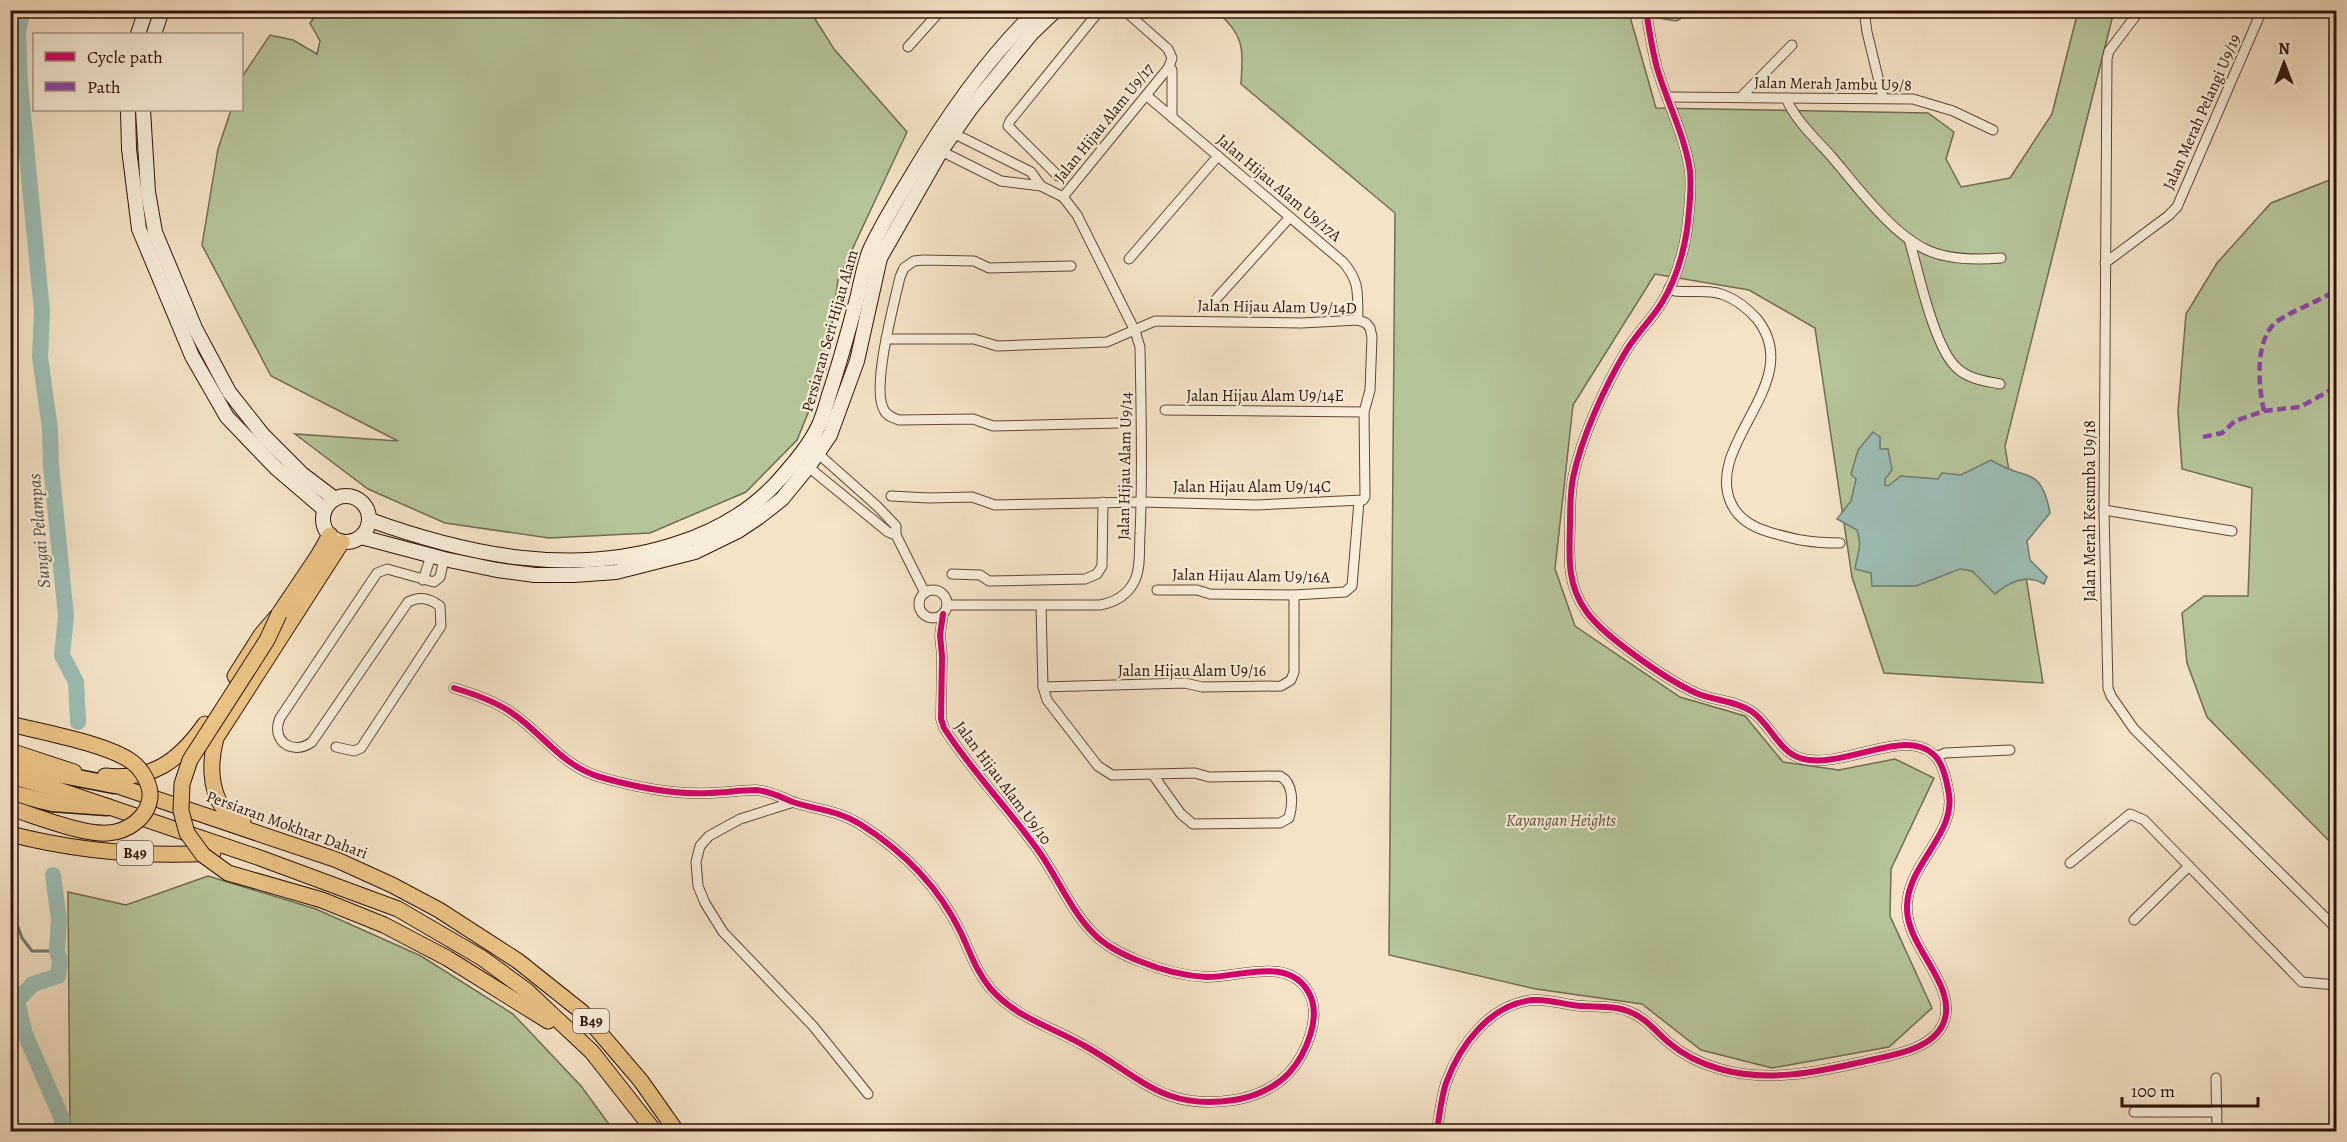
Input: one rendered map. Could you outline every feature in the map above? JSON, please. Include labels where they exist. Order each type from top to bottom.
[{"type":"highway","points":[[10,765],[114,785]]},
{"type":"highway","points":[[10,794],[52,803],[107,807]]},
{"type":"main road","points":[[78,773],[121,778],[150,772],[177,759],[201,731],[261,635],[279,614],[318,556],[336,539]]},
{"type":"main road","points":[[264,834],[224,809],[220,802],[212,775],[211,761],[216,738],[336,539]]},
{"type":"main road","points":[[279,614],[267,640],[190,760],[182,784],[181,811],[188,833],[203,855],[228,873],[322,900],[384,925],[447,958],[524,1004],[592,1052]]},
{"type":"main road","points":[[10,724],[111,751],[134,763],[148,783],[150,798],[145,812],[137,822],[124,829],[108,833],[87,831],[10,808]]},
{"type":"main road","name":"Persiaran Mokhtar Dahari","points":[[10,751],[337,860],[439,910],[518,961],[582,1012],[642,1081],[677,1131]]},
{"type":"main road","name":"B49","points":[[10,776],[260,858],[398,909],[482,958],[526,990],[592,1052],[655,1131]]},
{"type":"main road","name":"B49","points":[[10,834],[92,851],[189,855],[220,853],[260,858]]},
{"type":"street","points":[[138,33],[146,10]]},
{"type":"street","points":[[154,33],[162,10]]},
{"type":"street","points":[[908,47],[942,10]]},
{"type":"street","name":"Persiaran Seri Hijau Alam","points":[[361,537],[438,558],[535,575],[574,575],[616,572],[695,552],[738,531],[759,517],[782,499],[812,449],[838,368],[868,255],[886,218],[947,130],[986,65],[1037,10]]},
{"type":"street","name":"Persiaran Seri Hijau Alam","points":[[947,130],[971,108],[1031,34],[1056,10]]},
{"type":"street","points":[[1059,176],[1008,126],[1100,10]]},
{"type":"street","points":[[1124,10],[1168,49],[1172,58],[1169,67],[1172,70],[1172,117]]},
{"type":"street","points":[[1437,1131],[1444,1088],[1463,1047],[1485,1022],[1503,1009],[1519,1002],[1539,1000],[1576,1006],[1626,1009],[1639,1016],[1679,1051],[1696,1060],[1723,1070],[1757,1075],[1822,1072],[1890,1056],[1934,1037],[1942,1027],[1945,1014],[1943,995],[1937,976],[1911,933],[1906,913],[1908,890],[1916,871],[1947,821],[1949,791],[1936,757],[1920,747],[1907,744],[1893,745],[1847,758],[1826,760],[1796,757],[1787,752],[1758,716],[1747,708],[1699,694],[1673,680],[1607,633],[1589,616],[1571,582],[1568,561],[1574,475],[1599,405],[1627,348],[1661,304],[1676,276],[1686,235],[1690,171],[1657,67],[1646,10]]},
{"type":"street","points":[[1864,10],[1883,98]]},
{"type":"street","name":"Jalan Merah Kesumba U9/18","points":[[2140,10],[2109,51],[2107,59],[2104,510],[2107,676],[2111,696],[2134,729],[2337,928]]},
{"type":"street","name":"Jalan Merah Pelangi U9/19","points":[[2105,263],[2177,207],[2262,10]]},
{"type":"street","points":[[1741,97],[1792,45]]},
{"type":"street","name":"Jalan Hijau Alam U9/17","points":[[1063,197],[1169,67]]},
{"type":"street","name":"Jalan Hijau Alam U9/17A","points":[[1147,96],[1343,262],[1354,275],[1357,287],[1358,320]]},
{"type":"street","name":"Jalan Merah Jambu U9/8","points":[[1667,97],[1912,99],[1953,111],[1993,130]]},
{"type":"street","points":[[1786,98],[1800,120],[1874,205],[1910,238],[1925,249],[1944,254],[1974,260],[2001,258]]},
{"type":"street","points":[[128,111],[129,149],[139,229],[192,356],[227,417],[276,468],[325,510]]},
{"type":"street","points":[[142,111],[148,192],[155,232],[195,328],[229,392],[263,435],[302,474],[335,499]]},
{"type":"street","points":[[947,130],[1031,172],[1041,186]]},
{"type":"street","points":[[935,148],[1001,181],[1041,186]]},
{"type":"street","points":[[1129,259],[1218,156]]},
{"type":"street","name":"Jalan Hijau Alam U9/14","points":[[945,609],[1100,605],[1113,602],[1125,594],[1136,579],[1141,502],[1140,347],[1135,331],[1077,215],[1063,197],[1041,186]]},
{"type":"street","points":[[1217,298],[1290,217]]},
{"type":"street","points":[[1910,238],[1926,303],[1941,345],[1950,361],[1970,376],[2000,384]]},
{"type":"street","points":[[1071,266],[989,268],[974,261],[914,261],[904,268],[883,355],[881,400],[884,411],[891,418],[899,420],[973,419],[993,426],[1120,423]]},
{"type":"street","points":[[1669,288],[1675,291],[1719,293],[1727,296],[1752,313],[1767,338],[1770,366],[1767,379],[1733,453],[1725,482],[1727,495],[1734,511],[1743,520],[1768,532],[1802,542],[1840,543]]},
{"type":"street","name":"Jalan Hijau Alam U9/14D","points":[[886,339],[974,339],[997,345],[1107,342],[1155,321],[1302,323],[1358,320],[1366,323],[1372,337],[1370,390],[1364,412],[1365,497],[1361,501],[1352,586],[1345,592]]},
{"type":"street","name":"Jalan Hijau Alam U9/14E","points":[[1165,410],[1364,412]]},
{"type":"street","points":[[812,449],[896,526],[896,535],[925,593]]},
{"type":"street","points":[[803,462],[888,532],[896,535]]},
{"type":"street","name":"Persiaran Seri Hijau Alam","points":[[370,520],[436,542],[498,555],[545,561],[579,562],[644,555],[712,532],[741,515],[803,462]]},
{"type":"street","points":[[347,496],[359,500],[367,508],[370,520],[367,530],[352,542],[336,539],[324,526],[325,510],[335,499],[347,496]]},
{"type":"street","name":"Jalan Hijau Alam U9/14C","points":[[891,496],[972,497],[995,505],[1141,502],[1214,505],[1361,501]]},
{"type":"street","points":[[952,573],[980,575],[989,581],[1085,579],[1097,574],[1102,566],[1103,502]]},
{"type":"street","points":[[2104,510],[2232,531]]},
{"type":"street","points":[[336,747],[354,751],[361,748],[441,627],[440,606],[434,601],[417,598],[408,602],[307,746],[296,748],[286,745],[279,737],[276,726],[377,573],[387,569],[434,582],[438,580],[438,558]]},
{"type":"street","points":[[423,580],[438,558]]},
{"type":"street","points":[[925,615],[934,618],[945,609],[941,593],[932,590],[925,593],[919,603],[922,612],[925,615],[934,623],[940,635]]},
{"type":"street","name":"Jalan Hijau Alam U9/16A","points":[[1157,590],[1197,590],[1210,594],[1294,595],[1345,592]]},
{"type":"street","name":"Jalan Hijau Alam U9/16","points":[[1042,687],[1185,683],[1202,687],[1281,686],[1291,680],[1294,672],[1294,595]]},
{"type":"street","points":[[1041,606],[1042,687],[1047,700],[1098,766],[1112,775],[1195,772],[1209,777],[1280,776],[1287,779],[1290,784],[1291,813],[1289,818],[1280,823],[1193,824],[1181,814],[1153,775]]},
{"type":"street","name":"Jalan Hijau Alam U9/10","points":[[454,688],[495,703],[513,713],[566,762],[598,777],[641,788],[694,793],[758,790],[778,794],[794,802],[830,810],[859,823],[903,855],[936,890],[961,934],[974,966],[988,986],[1005,1003],[1018,1014],[1088,1047],[1153,1090],[1174,1098],[1219,1102],[1258,1094],[1278,1083],[1291,1071],[1308,1041],[1314,1008],[1309,993],[1299,980],[1283,971],[1268,970],[1233,976],[1203,977],[1167,971],[1135,960],[1106,945],[1090,930],[1040,853],[944,728],[941,719],[940,635],[945,609]]},
{"type":"street","points":[[1936,757],[1945,753],[2010,750]]},
{"type":"street","points":[[794,802],[740,819],[709,836],[700,846],[696,862],[698,886],[705,903],[723,932],[813,1026],[868,1094]]},
{"type":"street","points":[[2070,863],[2130,814],[2144,820],[2302,982],[2337,985]]},
{"type":"street","points":[[2134,920],[2189,866]]},
{"type":"street","points":[[2216,1078],[2217,1131]]},
{"type":"street","points":[[2134,1112],[2217,1112]]},
{"type":"green space","points":[[319,11],[810,11],[834,49],[907,132],[838,280],[826,369],[797,440],[746,492],[650,533],[549,538],[445,523],[368,489],[295,434],[398,441],[271,376],[202,245],[218,149],[231,111],[243,111],[243,76],[270,35],[293,40],[317,54],[320,41],[310,23]]},
{"type":"green space","name":"Kayangan Heights","points":[[1216,11],[1696,11],[1676,21],[1629,13],[1656,108],[1928,113],[1954,132],[1946,159],[1961,187],[2010,178],[2052,114],[2078,11],[2114,11],[2005,446],[2043,683],[1884,673],[1852,577],[1815,328],[1749,290],[1655,274],[1573,405],[1555,569],[1575,626],[1680,697],[1745,716],[1783,762],[1839,770],[1895,759],[1934,778],[1891,869],[1890,916],[1932,1008],[1889,1047],[1772,1068],[1701,1050],[1642,1004],[1536,989],[1389,955],[1395,213],[1241,84],[1240,43],[1232,28]]},
{"type":"green space","points":[[2327,181],[2336,181],[2336,848],[2207,717],[2187,663],[2182,613],[2204,596],[2248,596],[2252,488],[2182,469],[2178,411],[2186,314],[2217,263],[2271,203]]},
{"type":"green space","points":[[208,876],[316,909],[421,956],[513,1014],[581,1086],[614,1131],[70,1131],[68,892],[126,905]]},
{"type":"water","points":[[1873,432],[1880,437],[1880,449],[1888,449],[1892,470],[1885,479],[1885,485],[1888,486],[1901,476],[1938,479],[1942,473],[1961,475],[1991,460],[2036,480],[2042,487],[2050,513],[2027,541],[2030,560],[2047,577],[2044,584],[2031,579],[2018,580],[1995,594],[1972,571],[1960,569],[1916,586],[1872,586],[1871,573],[1855,569],[1860,546],[1857,530],[1837,519],[1851,501],[1856,479],[1851,474],[1858,450]]},
{"type":"waterway","name":"Sungai Pelampas","points":[[23,10],[18,31],[20,84],[42,311],[40,357],[50,429],[51,465],[66,616],[62,655],[76,682],[78,722]]},
{"type":"waterway","name":"Sungai Pelampas","points":[[53,875],[59,919],[58,976],[33,984],[17,1001],[25,1034],[62,1119],[62,1132]]},
{"type":"waterway","points":[[10,924],[18,927],[22,938],[32,951],[57,951]]},
{"type":"marked path","points":[[2264,411],[2260,388],[2260,362],[2265,337],[2279,320],[2336,290]]},
{"type":"marked path","points":[[2203,437],[2222,433],[2235,421],[2264,411],[2300,407],[2336,387]]},
{"type":"cycle path","points":[[1437,1132],[1446,1083],[1459,1055],[1468,1041],[1490,1018],[1517,1003],[1543,1000],[1623,1010],[1641,1018],[1674,1047],[1693,1058],[1720,1069],[1759,1075],[1818,1071],[1914,1049],[1938,1032],[1943,1024],[1946,1010],[1939,981],[1914,936],[1907,906],[1909,890],[1915,875],[1940,834],[1949,805],[1945,775],[1936,757],[1920,747],[1905,745],[1833,759],[1800,758],[1786,749],[1764,722],[1751,711],[1684,687],[1621,645],[1594,621],[1575,591],[1570,570],[1570,502],[1577,462],[1602,396],[1618,365],[1630,345],[1653,316],[1670,287],[1681,259],[1687,230],[1690,193],[1688,158],[1657,68],[1646,10]]},
{"type":"cycle path","points":[[454,688],[484,698],[505,709],[523,721],[575,765],[600,777],[640,787],[681,793],[761,791],[852,819],[891,846],[931,885],[952,916],[981,975],[1000,998],[1022,1014],[1083,1045],[1153,1088],[1170,1096],[1209,1102],[1249,1097],[1277,1083],[1295,1065],[1310,1035],[1314,1013],[1309,993],[1300,982],[1289,975],[1277,972],[1263,971],[1207,977],[1164,970],[1120,952],[1092,932],[1071,904],[1040,853],[944,728],[941,719],[940,635],[943,614]]}]
